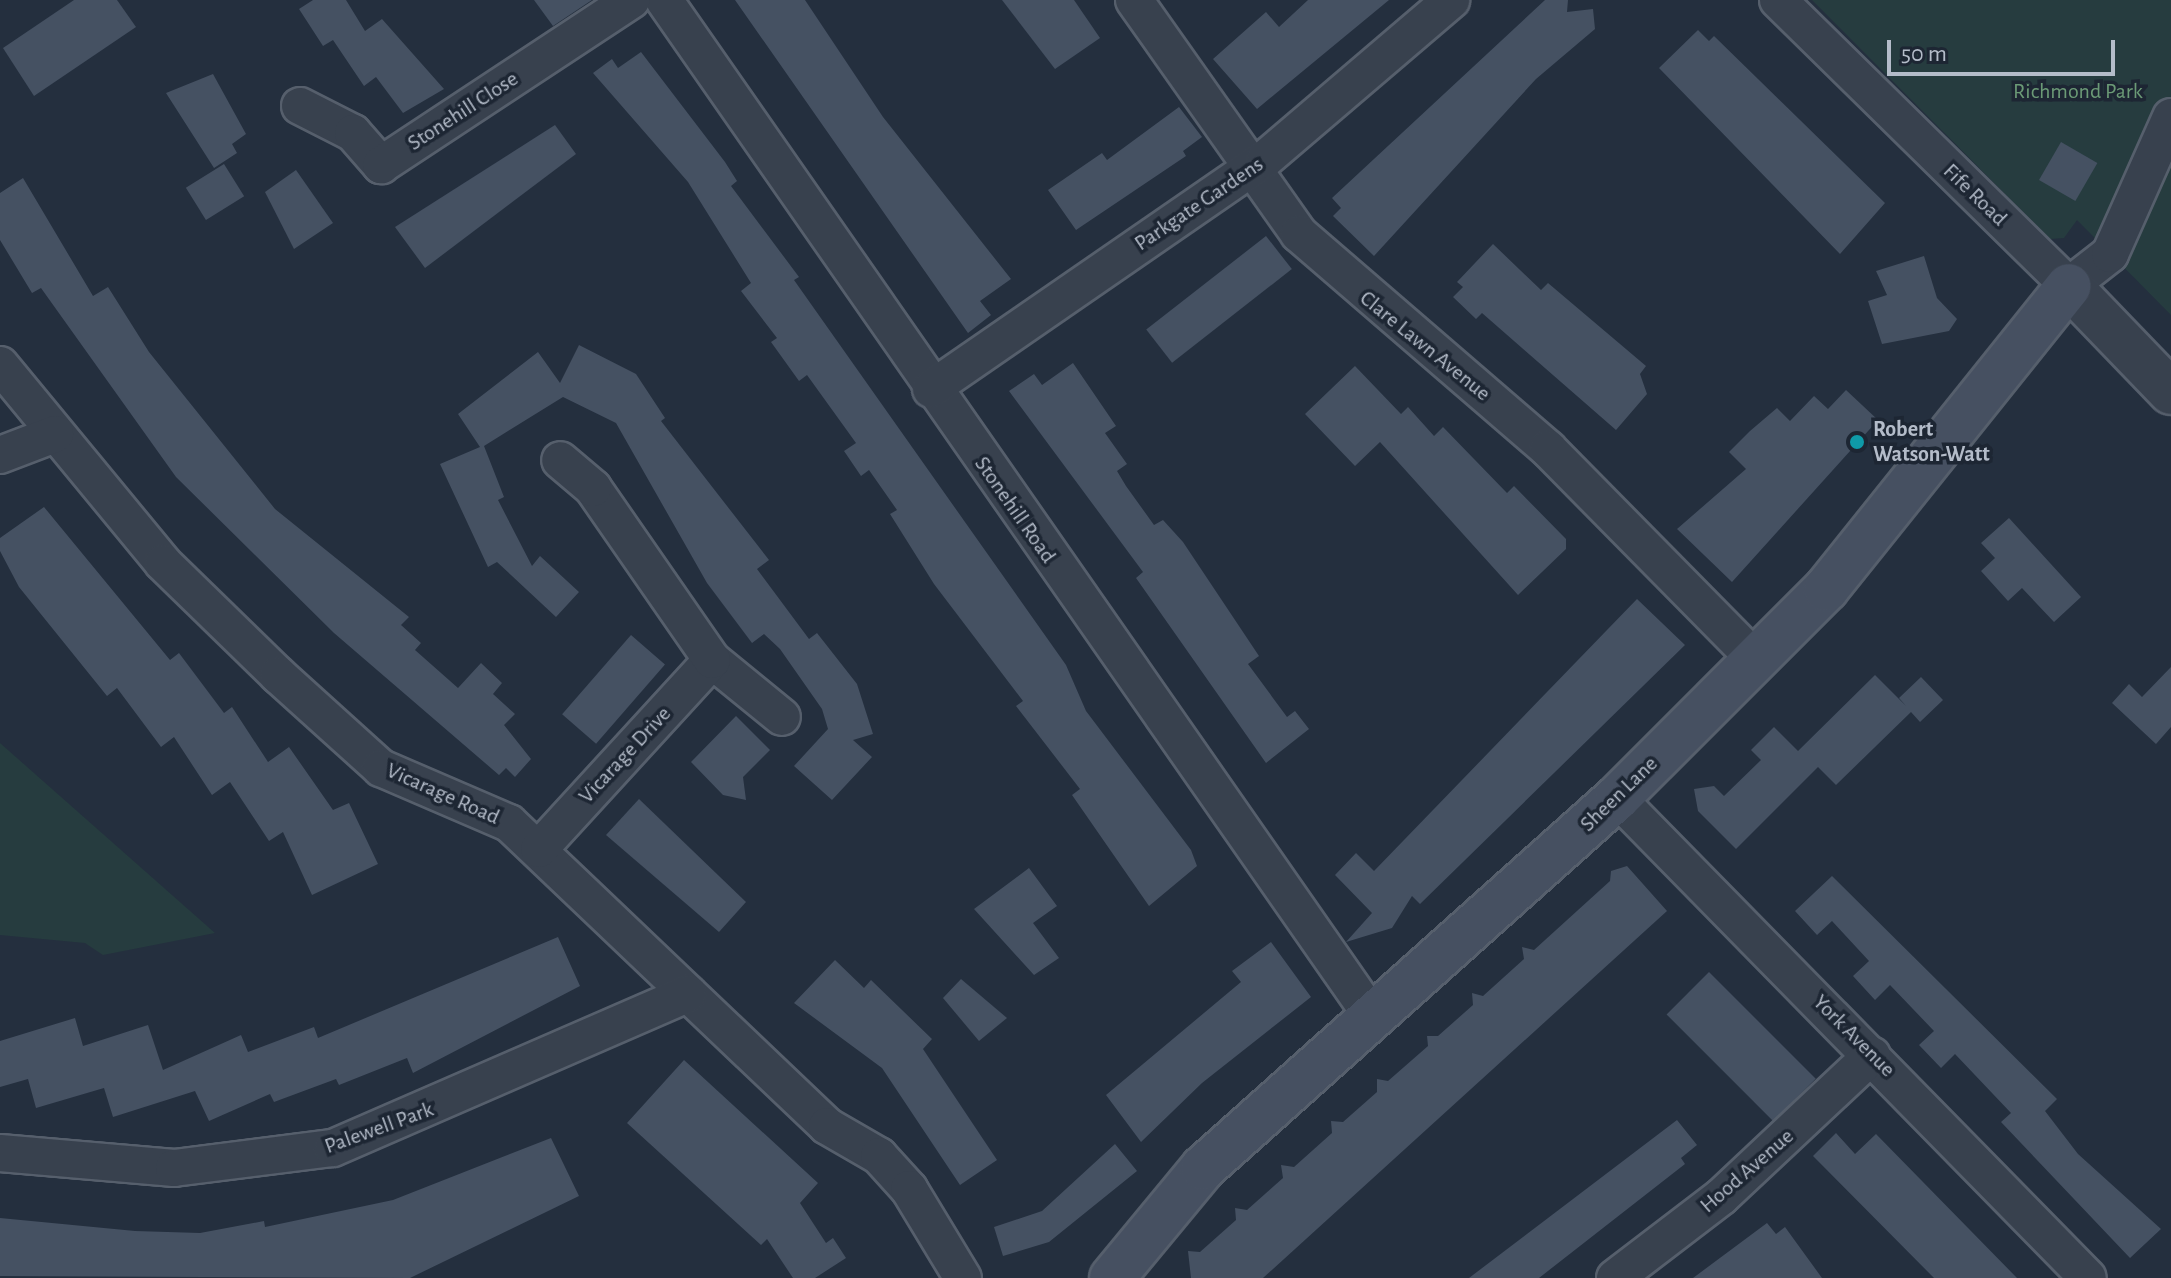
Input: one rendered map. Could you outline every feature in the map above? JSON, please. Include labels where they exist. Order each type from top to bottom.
[{"type":"main road","name":"Sheen Lane","points":[[1112,1278],[1203,1168],[1617,798],[1835,578],[2089,262]]},
{"type":"street","name":"Stonehill Close","points":[[300,106],[353,133],[381,165],[631,0]]},
{"type":"street","name":"Stonehill Road","points":[[664,0],[931,389],[1372,1016]]},
{"type":"street","name":"Clare Lawn Avenue","points":[[1134,0],[1248,167],[1346,282],[1548,449],[1755,659]]},
{"type":"street","name":"Parkgate Gardens","points":[[931,389],[1248,167],[1378,69],[1451,0]]},
{"type":"street","name":"Fife Road","points":[[1778,0],[2089,262],[2171,392]]},
{"type":"street","points":[[2089,262],[2128,204],[2171,117]]},
{"type":"street","name":"Vicarage Road","points":[[0,365],[163,563],[381,768],[475,804],[539,849],[827,1126],[879,1156],[909,1189],[963,1278]]},
{"type":"street","points":[[0,455],[55,434]]},
{"type":"street","points":[[560,460],[593,488],[712,660],[782,717]]},
{"type":"street","name":"Vicarage Drive","points":[[539,849],[712,660]]},
{"type":"street","name":"York Avenue","points":[[1617,798],[2088,1278]]},
{"type":"street","name":"Palewell Park","points":[[0,1153],[174,1168],[333,1148],[688,994]]},
{"type":"street","name":"Hood Avenue","points":[[1615,1278],[1721,1197],[1872,1055]]},
{"type":"green space","name":"Richmond Park","points":[[1812,0],[2171,0],[2171,315],[2077,220],[2064,238],[2050,239]]},
{"type":"green space","points":[[0,743],[215,933],[103,955],[85,943],[0,935]]},
{"type":"building","points":[[74,0],[117,0],[136,27],[34,96],[3,48]]},
{"type":"building","points":[[313,0],[346,0],[365,31],[382,19],[444,89],[403,113],[376,77],[364,86],[333,40],[323,46],[299,9]]},
{"type":"building","points":[[534,0],[592,0],[553,26]]},
{"type":"building","points":[[735,0],[805,0],[883,117],[1011,279],[980,301],[991,315],[968,333]]},
{"type":"building","points":[[1002,0],[1074,0],[1100,38],[1055,69]]},
{"type":"building","points":[[1308,0],[1389,0],[1257,109],[1213,59],[1266,12],[1279,27]]},
{"type":"building","points":[[1545,0],[1568,0],[1567,12],[1593,9],[1595,29],[1536,79],[1374,256],[1333,216],[1341,208],[1332,198]]},
{"type":"building","points":[[1698,30],[1709,41],[1714,36],[1885,203],[1840,254],[1659,68]]},
{"type":"building","points":[[641,52],[725,162],[737,181],[731,186],[799,277],[794,280],[1066,665],[1086,711],[1191,850],[1197,866],[1149,906],[1072,795],[1080,789],[1016,706],[1023,701],[934,584],[890,514],[897,510],[869,470],[861,476],[844,451],[856,443],[807,375],[799,381],[771,342],[777,338],[741,291],[751,283],[688,182],[593,73],[612,59],[618,68]]},
{"type":"building","points":[[213,74],[246,134],[232,144],[237,153],[214,168],[166,93]]},
{"type":"building","points":[[1179,107],[1202,137],[1183,151],[1186,156],[1076,230],[1048,190],[1102,153],[1107,160]]},
{"type":"building","points":[[555,125],[576,154],[425,268],[395,227]]},
{"type":"building","points":[[2061,142],[2097,163],[2075,201],[2039,180]]},
{"type":"building","points":[[224,164],[244,196],[206,220],[186,188]]},
{"type":"building","points":[[296,170],[333,223],[294,249],[265,192]]},
{"type":"building","points":[[23,178],[93,296],[108,287],[149,352],[275,509],[409,617],[401,625],[421,643],[415,650],[458,688],[481,663],[502,683],[493,694],[515,714],[504,725],[531,759],[515,777],[506,768],[499,775],[334,633],[176,477],[41,288],[32,293],[0,240],[0,193]]},
{"type":"building","points":[[1266,236],[1292,269],[1172,363],[1146,330]]},
{"type":"building","points":[[1493,244],[1541,290],[1548,283],[1646,366],[1640,374],[1647,394],[1616,430],[1482,313],[1476,319],[1453,297],[1463,287],[1457,282]]},
{"type":"building","points":[[1924,256],[1937,298],[1957,319],[1949,331],[1882,344],[1868,301],[1887,295],[1876,271]]},
{"type":"building","points":[[579,345],[636,374],[665,418],[661,421],[769,560],[757,569],[809,639],[817,633],[857,684],[873,734],[853,740],[872,757],[832,800],[794,766],[828,729],[822,709],[780,649],[764,634],[752,643],[707,583],[616,423],[563,397],[484,446],[504,497],[498,500],[532,566],[540,556],[579,592],[556,617],[497,562],[488,567],[440,464],[480,447],[458,414],[538,352],[560,383]]},
{"type":"building","points":[[1073,363],[1116,426],[1105,433],[1127,464],[1117,471],[1126,486],[1154,525],[1163,520],[1183,542],[1259,656],[1248,664],[1287,717],[1295,711],[1309,729],[1266,763],[1136,578],[1143,572],[1009,391],[1034,374],[1042,385]]},
{"type":"building","points":[[1355,366],[1401,414],[1408,407],[1434,436],[1443,427],[1507,493],[1514,486],[1566,539],[1566,549],[1518,595],[1380,442],[1355,466],[1305,414]]},
{"type":"building","points":[[1846,390],[1878,420],[1732,582],[1677,529],[1746,469],[1729,452],[1777,408],[1790,421],[1814,396],[1828,409]]},
{"type":"building","points":[[44,507],[170,660],[179,653],[224,713],[232,707],[268,762],[289,747],[333,810],[349,803],[378,864],[312,895],[283,832],[269,841],[230,782],[212,795],[174,737],[161,747],[117,688],[107,696],[19,587],[0,551],[0,538]]},
{"type":"building","points":[[2009,518],[2081,597],[2054,622],[2022,588],[2008,601],[1981,571],[1995,558],[1981,543]]},
{"type":"building","points":[[1637,599],[1685,645],[1420,904],[1412,896],[1392,928],[1346,942],[1372,913],[1335,875],[1356,853],[1374,871]]},
{"type":"building","points":[[631,635],[665,665],[596,744],[562,714]]},
{"type":"building","points":[[2171,667],[2171,727],[2156,744],[2112,703],[2129,684],[2142,697]]},
{"type":"building","points":[[1875,675],[1906,706],[1899,698],[1921,677],[1943,700],[1920,722],[1911,712],[1836,785],[1818,767],[1736,849],[1698,811],[1694,789],[1714,786],[1724,796],[1761,760],[1751,750],[1774,727],[1798,751]]},
{"type":"building","points":[[736,716],[770,750],[743,777],[746,800],[723,795],[691,762]]},
{"type":"building","points":[[639,799],[746,902],[719,932],[606,835]]},
{"type":"building","points":[[1627,866],[1667,911],[1263,1278],[1191,1278],[1188,1251],[1200,1252],[1236,1220],[1235,1208],[1247,1210],[1283,1178],[1281,1165],[1294,1167],[1332,1133],[1331,1121],[1343,1122],[1377,1092],[1377,1079],[1388,1081],[1428,1046],[1427,1036],[1438,1036],[1473,1005],[1472,993],[1483,996],[1524,959],[1522,947],[1534,950],[1610,881],[1611,871]]},
{"type":"building","points":[[1029,868],[1057,906],[1033,923],[1059,958],[1034,975],[974,909]]},
{"type":"building","points":[[1832,876],[2057,1099],[2045,1111],[2078,1154],[2161,1229],[2130,1258],[2001,1122],[2011,1113],[1955,1054],[1941,1068],[1919,1045],[1934,1031],[1890,985],[1875,1000],[1853,976],[1869,961],[1832,921],[1817,935],[1795,911]]},
{"type":"building","points":[[558,937],[580,986],[413,1073],[407,1058],[339,1085],[336,1079],[274,1102],[270,1094],[209,1121],[195,1091],[113,1117],[104,1088],[36,1108],[28,1079],[0,1087],[0,1041],[75,1018],[83,1046],[148,1025],[163,1070],[241,1035],[248,1052],[314,1027],[318,1038]]},
{"type":"building","points":[[1271,942],[1311,997],[1202,1083],[1141,1142],[1106,1095],[1241,982],[1232,971]]},
{"type":"building","points":[[835,960],[864,988],[871,980],[932,1039],[923,1049],[997,1160],[960,1185],[882,1068],[794,1003]]},
{"type":"building","points":[[1709,972],[1816,1079],[1773,1121],[1667,1014]]},
{"type":"building","points":[[961,979],[1007,1018],[979,1041],[943,998]]},
{"type":"building","points":[[684,1060],[818,1183],[800,1203],[826,1243],[833,1238],[846,1258],[815,1278],[793,1278],[767,1239],[761,1245],[627,1123]]},
{"type":"building","points":[[1677,1120],[1697,1145],[1681,1158],[1685,1164],[1539,1278],[1469,1278]]},
{"type":"building","points":[[1836,1133],[1855,1154],[1876,1134],[2017,1278],[1934,1278],[1813,1156]]},
{"type":"building","points":[[551,1138],[579,1196],[410,1278],[0,1276],[0,1218],[135,1231],[200,1233],[264,1221],[265,1227],[393,1200]]},
{"type":"building","points":[[1115,1144],[1137,1171],[1049,1242],[1003,1256],[994,1227],[1042,1211]]},
{"type":"building","points":[[1767,1223],[1776,1234],[1785,1227],[1822,1278],[1693,1278]]},
{"type":"place","name":"Robert Watson-Watt","points":[[1857,442]]}]
